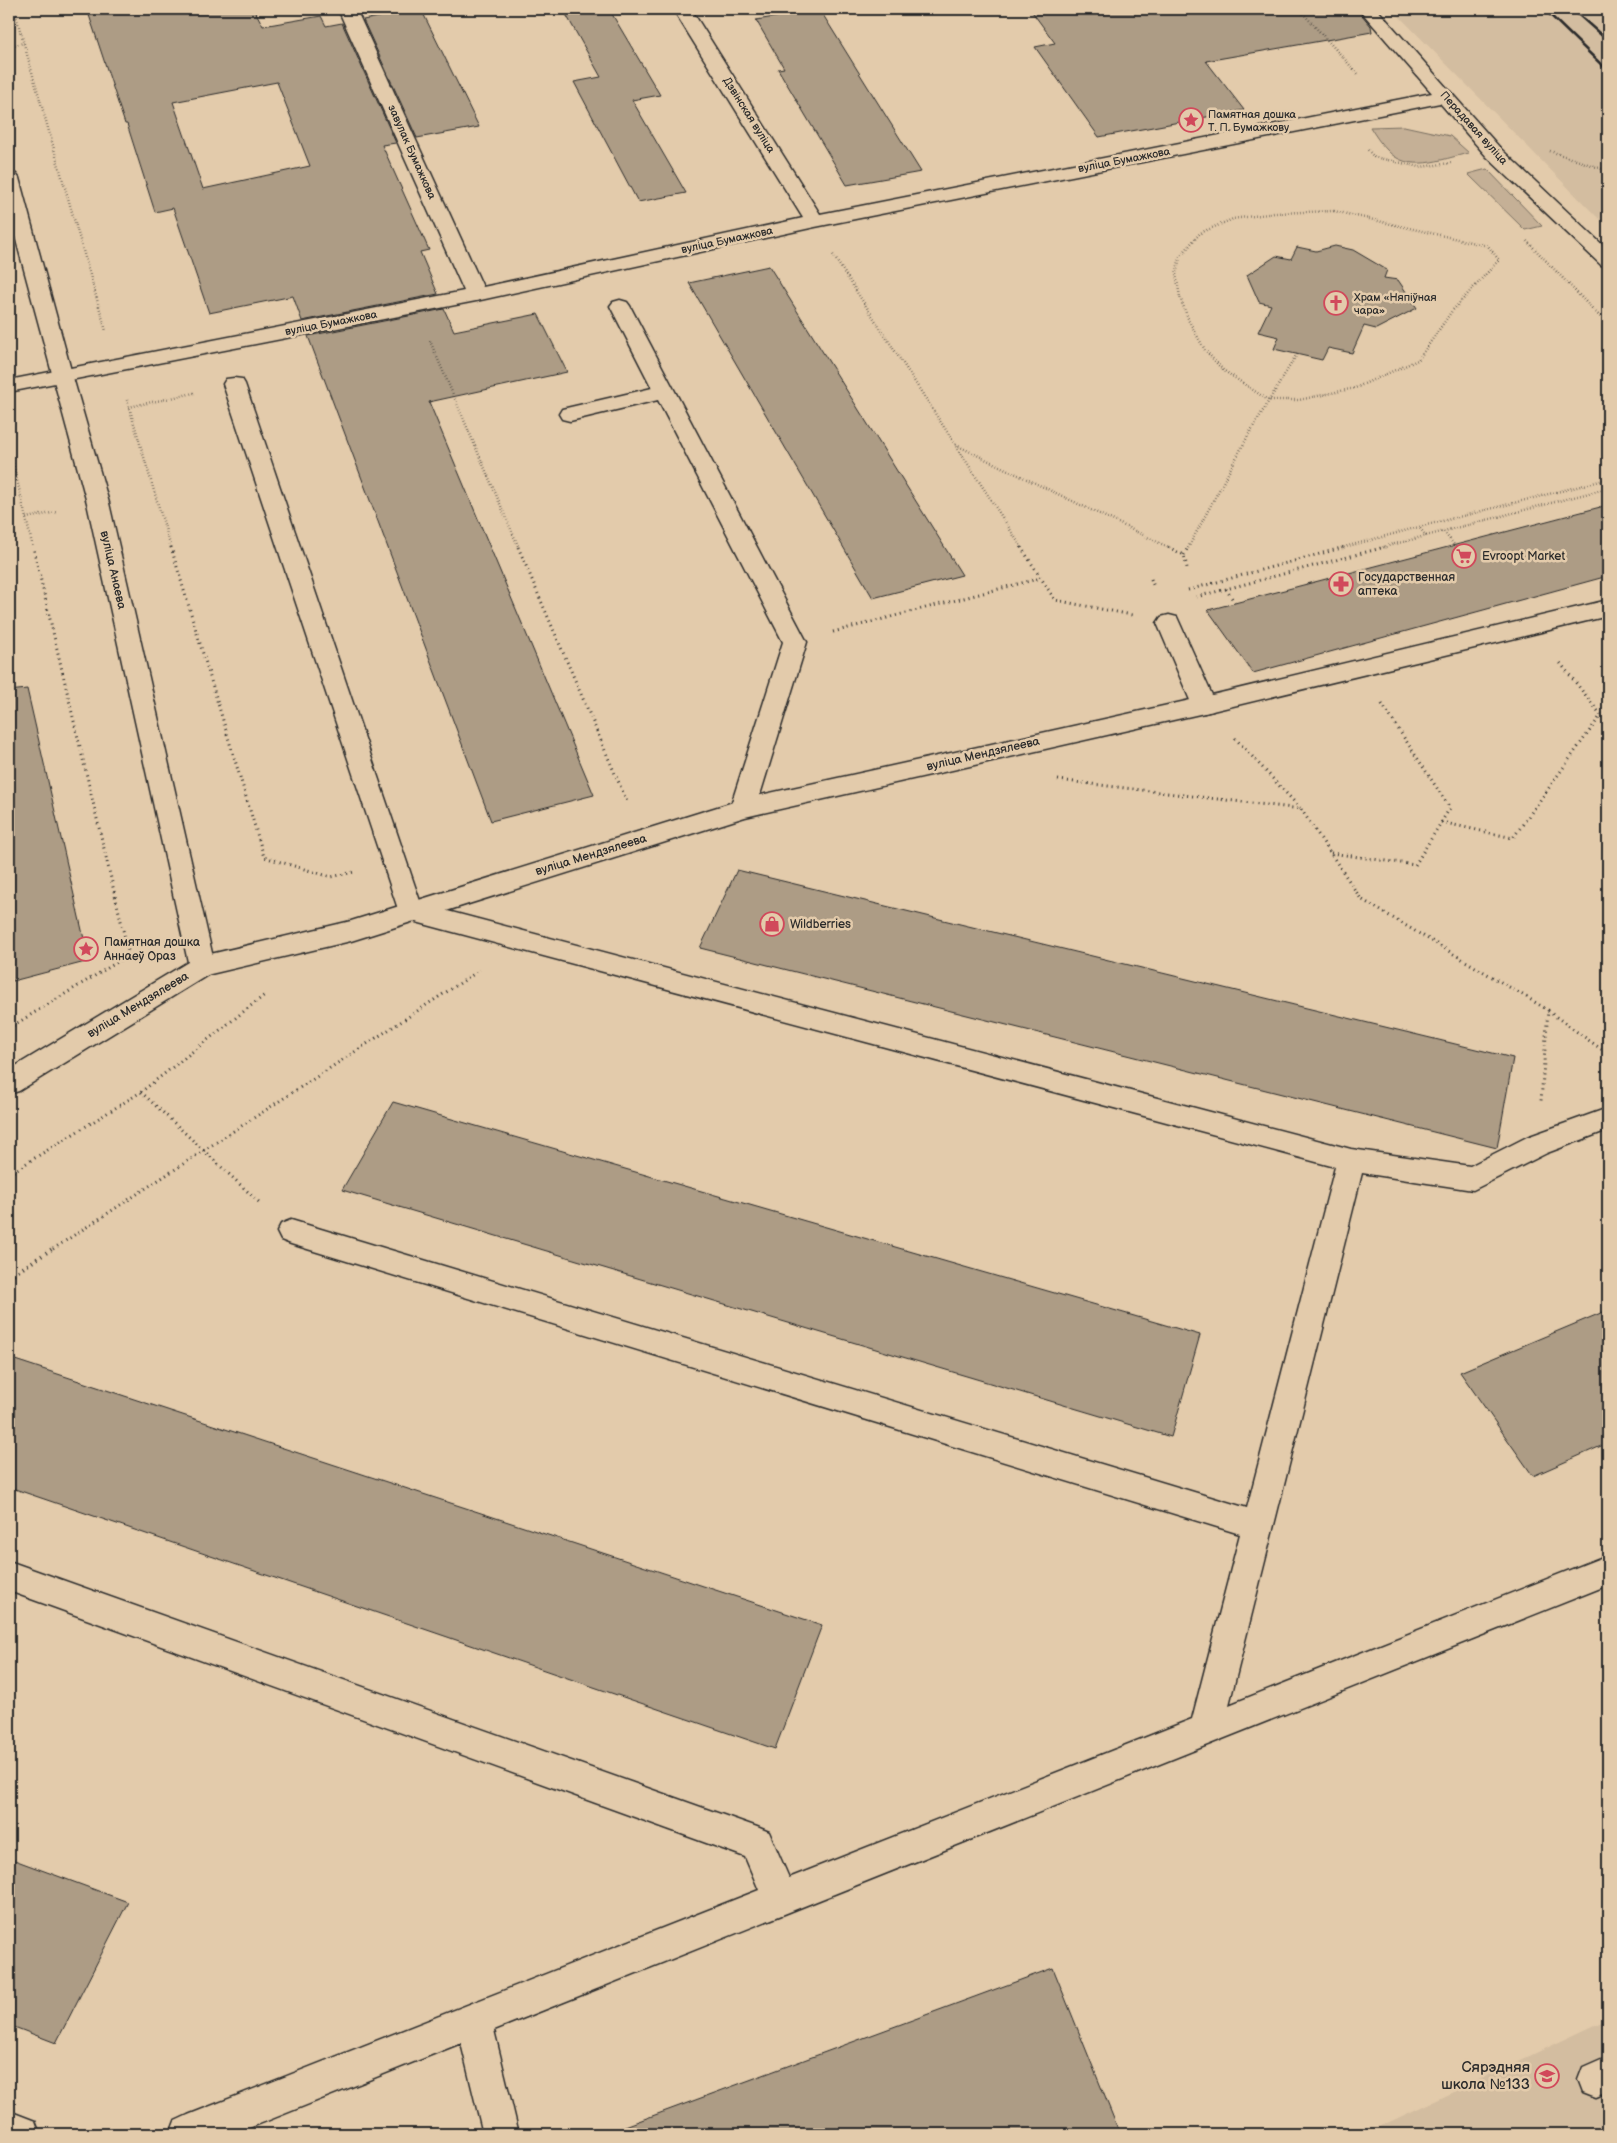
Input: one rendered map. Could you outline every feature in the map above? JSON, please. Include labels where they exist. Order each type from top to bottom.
[{"type":"street","name":"завулак Бумажкова","points":[[347,9],[476,295]]},
{"type":"street","name":"Дзвінская вуліца","points":[[682,9],[815,221]]},
{"type":"street","name":"Перадавая вуліца","points":[[1368,9],[1494,153],[1608,261]]},
{"type":"street","name":"вуліца Бумажкова","points":[[9,386],[61,374],[476,295],[815,221],[1446,96]]},
{"type":"street","name":"вуліца Анаева","points":[[9,178],[61,374],[98,503],[202,966]]},
{"type":"street","points":[[620,306],[795,642],[743,808]]},
{"type":"street","points":[[234,384],[410,911],[1351,1160],[1473,1178],[1538,1145],[1608,1119]]},
{"type":"street","points":[[570,414],[665,392]]},
{"type":"street","name":"вуліца Мендзялеева","points":[[9,1083],[202,966],[351,931],[743,808],[1204,705],[1608,608]]},
{"type":"street","points":[[1169,622],[1204,705]]},
{"type":"street","points":[[1206,1730],[1351,1160]]},
{"type":"street","points":[[291,1232],[1258,1526]]},
{"type":"street","points":[[188,2134],[1608,1570]]},
{"type":"street","points":[[9,1576],[757,1844],[780,1899]]},
{"type":"street","points":[[474,2021],[501,2134]]},
{"type":"street","points":[[9,2129],[22,2134]]},
{"type":"path","points":[[14,9],[116,364],[264,857],[331,877],[394,863]]},
{"type":"path","points":[[1299,9],[1364,82]]},
{"type":"path","points":[[9,46],[24,43]]},
{"type":"path","points":[[1549,150],[1608,171]]},
{"type":"path","points":[[1334,211],[1488,246],[1499,260],[1452,311],[1418,360],[1355,388],[1299,400],[1268,400],[1223,370],[1204,350],[1189,321],[1180,297],[1176,274],[1180,257],[1200,233],[1233,219],[1274,213],[1334,211]]},
{"type":"path","points":[[1527,240],[1608,325]]},
{"type":"path","points":[[832,253],[1055,600],[1169,622]]},
{"type":"path","points":[[429,339],[643,839]]},
{"type":"path","points":[[1187,568],[1184,555],[1268,400],[1297,354]]},
{"type":"path","points":[[129,407],[234,384]]},
{"type":"path","points":[[955,444],[1184,555]]},
{"type":"path","points":[[9,446],[129,955],[9,1028]]},
{"type":"path","points":[[1186,590],[1608,479]]},
{"type":"path","points":[[1217,592],[1608,488]]},
{"type":"path","points":[[1419,528],[1426,536]]},
{"type":"path","points":[[1444,532],[1455,546]]},
{"type":"path","points":[[795,642],[1041,578]]},
{"type":"path","points":[[1226,589],[1235,603]]},
{"type":"path","points":[[1441,822],[1513,838],[1601,715],[1532,626]]},
{"type":"path","points":[[1330,853],[1415,865],[1450,808],[1359,668]]},
{"type":"path","points":[[1204,705],[1301,809],[1362,899],[1548,1010],[1608,1054]]},
{"type":"path","points":[[1054,779],[1301,809]]},
{"type":"path","points":[[9,1277],[524,941]]},
{"type":"path","points":[[9,1174],[141,1092],[271,990]]},
{"type":"path","points":[[1538,1145],[1548,1010]]},
{"type":"path","points":[[141,1092],[291,1232]]},
{"type":"shaded area","points":[[1392,9],[1608,9],[1608,227],[1594,214]]},
{"type":"shaded area","points":[[1404,126],[1450,136],[1469,153],[1426,163],[1405,161],[1387,150],[1370,127]]},
{"type":"shaded area","points":[[1487,169],[1542,226],[1525,230],[1468,174]]},
{"type":"shaded area","name":"Сярэдняя школа №133","points":[[1608,2019],[1608,2134],[1364,2134]]},
{"type":"building","points":[[87,9],[254,9],[263,26],[321,16],[326,26],[342,23],[396,143],[382,145],[429,250],[420,252],[438,294],[302,321],[293,296],[209,313],[173,208],[155,212],[127,124],[125,124]],"holes":[[[277,82],[310,166],[203,189],[173,102]]]},
{"type":"building","points":[[421,9],[479,127],[417,138],[363,20]]},
{"type":"building","points":[[563,9],[609,9],[660,95],[632,100],[686,193],[638,202],[574,82],[601,77]]},
{"type":"building","points":[[1030,9],[1357,9],[1371,26],[1372,32],[1206,61],[1244,110],[1099,137],[1035,47],[1055,43]]},
{"type":"building","points":[[820,10],[921,172],[847,185],[778,69],[784,68],[756,20]]},
{"type":"building","name":"Храм «Няпіўная чара»","points":[[1335,246],[1353,250],[1387,270],[1384,278],[1398,280],[1417,308],[1376,329],[1364,326],[1352,353],[1328,348],[1322,360],[1274,349],[1279,337],[1258,332],[1271,305],[1259,302],[1247,275],[1276,256],[1291,259],[1297,247],[1316,251]]},
{"type":"building","points":[[769,266],[962,575],[873,598],[689,283]]},
{"type":"building","points":[[444,309],[454,331],[538,314],[567,372],[429,402],[594,795],[491,821],[308,336]]},
{"type":"building","points":[[1608,505],[1608,576],[1253,673],[1208,610]]},
{"type":"building","points":[[27,689],[89,961],[9,982],[9,691]]},
{"type":"building","points":[[737,870],[1513,1058],[1497,1148],[700,948]]},
{"type":"building","points":[[393,1102],[1200,1335],[1171,1437],[342,1190]]},
{"type":"building","points":[[1608,1310],[1608,1443],[1533,1476],[1460,1372]]},
{"type":"building","points":[[9,1358],[822,1625],[775,1749],[9,1487]]},
{"type":"building","points":[[9,1858],[128,1902],[56,2043],[9,2025]]},
{"type":"building","points":[[1053,1968],[1120,2134],[617,2134],[617,2129]]},
{"type":"railway","points":[[1544,9],[1608,71]]},
{"type":"railway","points":[[1572,9],[1608,41]]},
{"type":"place","name":"Памятная дошка Т. П. Бумажкову","points":[[1191,120]]},
{"type":"place","name":"Храм «Няпіўная чара»","points":[[1336,303]]},
{"type":"place","name":"Evroopt Market","points":[[1464,556]]},
{"type":"place","name":"Государственная аптека","points":[[1341,584]]},
{"type":"place","name":"Wildberries","points":[[772,924]]},
{"type":"place","name":"Памятная дошка Аннаеў Ораз","points":[[86,949]]},
{"type":"place","name":"Сярэдняя школа №133","points":[[1547,2076]]}]
